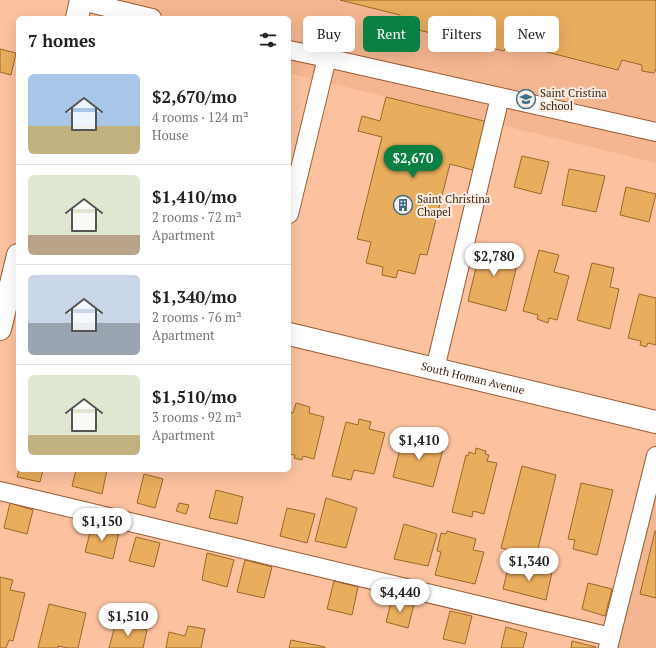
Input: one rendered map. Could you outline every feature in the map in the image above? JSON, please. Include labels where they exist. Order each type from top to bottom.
[{"type":"street","points":[[0,329],[13,264]]},
{"type":"street","name":"South Homan Avenue","points":[[291,334],[656,422]]},
{"type":"lane","points":[[79,6],[140,16]]},
{"type":"lane","points":[[291,50],[656,132]]},
{"type":"lane","points":[[291,206],[327,58]]},
{"type":"lane","points":[[435,369],[500,97]]},
{"type":"lane","points":[[0,491],[609,642],[656,456]]},
{"type":"shaded area","name":"Saint Cristina School","points":[[98,0],[656,0],[656,163],[291,73],[291,16],[94,16]]},
{"type":"shaded area","points":[[656,490],[656,648],[617,648]]},
{"type":"building","points":[[340,0],[656,0],[656,69],[654,73],[642,71],[642,65],[622,60],[618,70],[547,52],[559,52],[559,16],[504,16],[504,51],[496,49],[496,16],[428,16],[428,32],[420,30],[420,16],[400,15]]},
{"type":"building","points":[[0,49],[16,53],[11,75],[0,72]]},
{"type":"building","name":"Saint Christina Chapel","points":[[386,97],[488,122],[476,171],[450,164],[427,255],[420,254],[415,274],[398,270],[396,278],[382,275],[383,267],[366,263],[371,242],[357,239],[382,137],[358,131],[362,116],[380,121]]},
{"type":"building","points":[[522,156],[549,162],[541,194],[514,187]]},
{"type":"building","points":[[569,169],[605,176],[596,212],[562,205]]},
{"type":"building","points":[[626,187],[656,194],[649,222],[620,215]]},
{"type":"building","points":[[482,243],[520,252],[506,311],[468,301]]},
{"type":"building","points":[[539,250],[559,255],[554,272],[569,276],[557,320],[549,318],[548,323],[537,319],[538,315],[523,311]]},
{"type":"building","points":[[592,263],[614,268],[610,287],[619,289],[610,329],[577,320]]},
{"type":"building","points":[[639,294],[656,298],[656,345],[648,343],[646,347],[640,345],[641,341],[628,338]]},
{"type":"building","points":[[296,403],[310,407],[309,413],[324,417],[314,459],[303,456],[302,460],[294,458],[295,455],[291,454],[291,412],[293,413]]},
{"type":"building","points":[[359,419],[371,422],[369,429],[385,433],[374,474],[354,470],[351,480],[332,476],[346,422],[358,425]]},
{"type":"building","points":[[419,432],[429,435],[427,442],[444,446],[433,487],[393,477],[402,441],[416,443]]},
{"type":"building","points":[[476,448],[486,451],[485,454],[489,455],[487,461],[497,463],[484,514],[473,511],[472,517],[452,512],[466,455],[468,456],[469,452],[475,454]]},
{"type":"building","points":[[522,466],[556,475],[536,557],[501,548]]},
{"type":"building","points":[[18,472],[42,472],[40,482],[17,477]]},
{"type":"building","points":[[76,472],[107,472],[102,494],[72,486]]},
{"type":"building","points":[[144,474],[163,479],[155,508],[137,503]]},
{"type":"building","points":[[581,483],[613,490],[597,555],[573,549],[575,540],[568,539]]},
{"type":"building","points":[[216,490],[243,497],[237,524],[209,518]]},
{"type":"building","points":[[326,498],[357,508],[346,548],[315,541]]},
{"type":"building","points":[[10,503],[33,510],[27,534],[4,528]]},
{"type":"building","points":[[179,503],[189,505],[186,514],[176,511]]},
{"type":"building","points":[[287,508],[315,514],[307,543],[280,536]]},
{"type":"building","points":[[404,524],[437,534],[428,566],[394,559]]},
{"type":"building","points":[[92,525],[119,532],[113,559],[85,552]]},
{"type":"building","points":[[447,531],[476,539],[473,550],[484,552],[475,584],[435,575],[441,552],[437,551],[441,533],[446,534]]},
{"type":"building","points":[[656,531],[656,598],[640,594]]},
{"type":"building","points":[[136,537],[160,543],[154,567],[129,561]]},
{"type":"building","points":[[207,553],[234,560],[227,587],[202,580]]},
{"type":"building","points":[[245,560],[272,567],[264,598],[237,592]]},
{"type":"building","points":[[528,566],[552,572],[546,600],[503,589],[508,568],[527,572]]},
{"type":"building","points":[[0,577],[13,580],[10,590],[25,593],[13,641],[9,640],[6,648],[0,648]]},
{"type":"building","points":[[334,581],[358,587],[352,615],[327,609]]},
{"type":"building","points":[[588,583],[612,589],[605,616],[582,609]]},
{"type":"building","points":[[392,599],[414,604],[408,628],[386,622]]},
{"type":"building","points":[[49,604],[86,613],[78,648],[58,646],[58,648],[38,648]]},
{"type":"building","points":[[450,611],[472,616],[465,644],[443,639]]},
{"type":"building","points":[[116,622],[147,630],[143,648],[109,648]]},
{"type":"building","points":[[188,626],[205,629],[201,648],[166,648],[169,632],[185,636]]},
{"type":"building","points":[[506,627],[527,633],[523,648],[501,648]]},
{"type":"building","points":[[291,640],[325,647],[325,648],[289,648]]},
{"type":"building","points":[[572,641],[596,647],[596,648],[571,648]]},
{"type":"place","name":"Saint Cristina School","points":[[526,99]]},
{"type":"place","name":"Saint Christina Chapel","points":[[403,205]]}]
